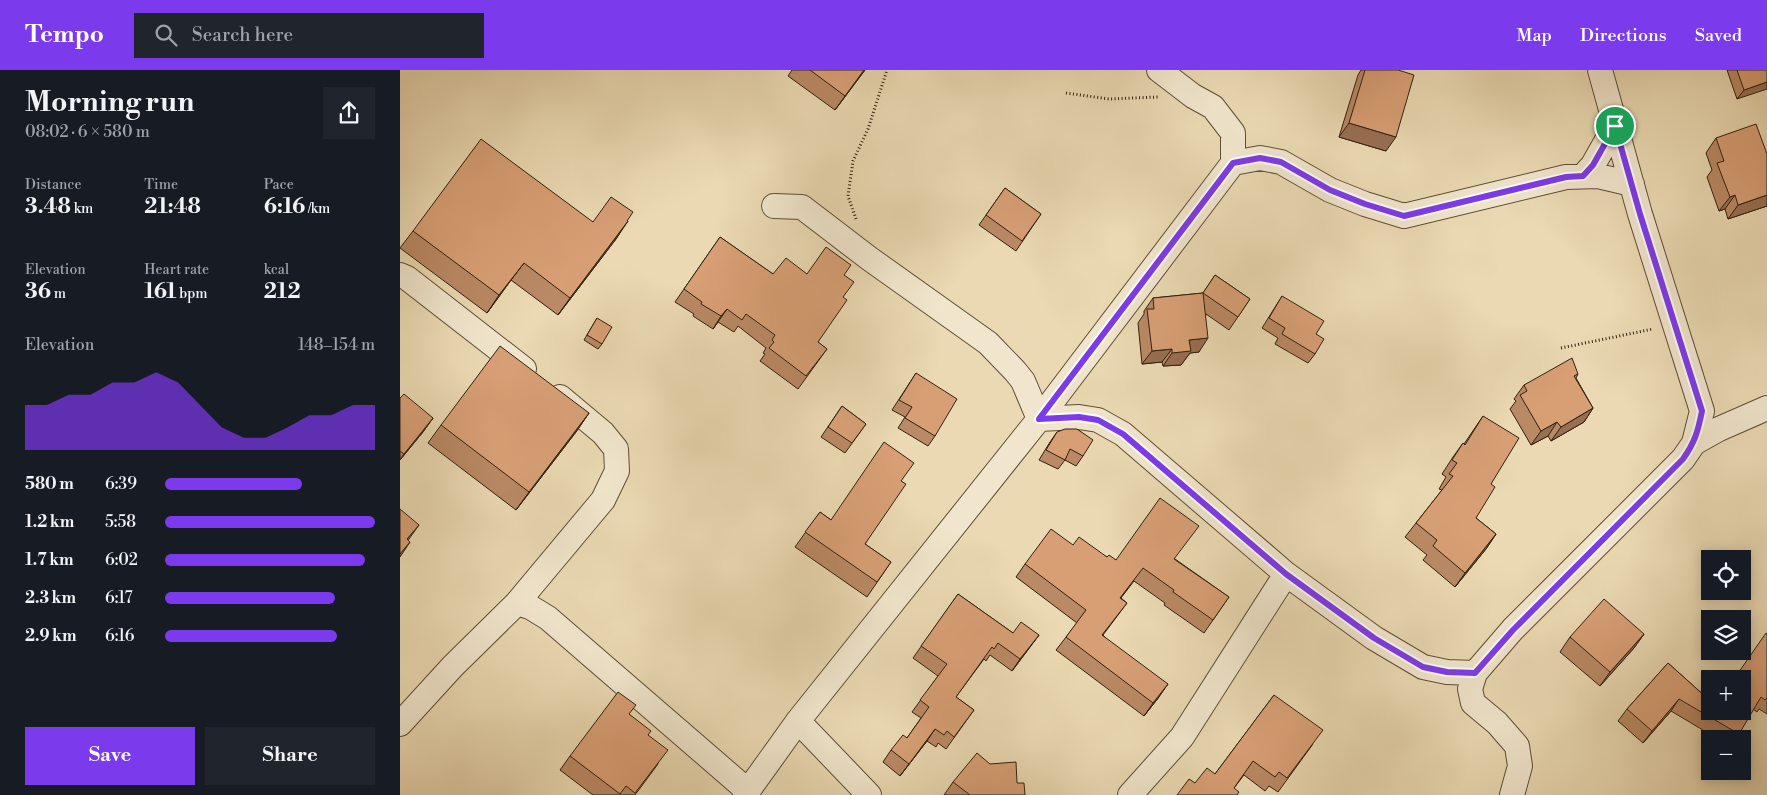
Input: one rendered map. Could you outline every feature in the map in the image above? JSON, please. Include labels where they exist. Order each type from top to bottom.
[{"type":"street","points":[[517,603],[530,607],[548,618],[746,793],[798,721],[1039,419],[1233,163],[1233,134],[1213,107],[1193,96],[1159,70]]},
{"type":"street","points":[[1512,795],[1520,766],[1517,746],[1497,723],[1474,703],[1470,689],[1475,673],[1513,630],[1683,459],[1694,443],[1702,411],[1632,184],[1600,70]]},
{"type":"street","points":[[1583,176],[1593,165],[1615,126]]},
{"type":"street","points":[[1233,163],[1260,158],[1281,162],[1330,190],[1365,204],[1404,216],[1566,177],[1598,176],[1632,184]]},
{"type":"street","points":[[774,206],[802,207],[870,259],[988,343],[1023,381],[1039,419]]},
{"type":"street","points":[[400,275],[408,278],[581,413],[603,433],[616,449],[617,472],[603,500],[517,603],[453,666],[400,724]]},
{"type":"street","points":[[1697,398],[1734,422]]},
{"type":"street","points":[[1694,443],[1734,422],[1767,408]]},
{"type":"street","points":[[1039,419],[1079,417],[1098,420],[1123,434],[1286,574],[1374,638],[1423,667],[1447,672],[1475,673]]},
{"type":"street","points":[[1130,795],[1182,737],[1286,574]]},
{"type":"street","points":[[798,721],[870,795]]},
{"type":"path","points":[[857,223],[848,196],[853,161],[868,129],[887,70]]},
{"type":"path","points":[[1066,93],[1109,99],[1193,96]]},
{"type":"path","points":[[1561,348],[1657,328],[1672,316]]},
{"type":"building","points":[[810,70],[864,70],[845,96]]},
{"type":"building","points":[[1365,70],[1398,70],[1414,75],[1396,137],[1349,123]]},
{"type":"building","points":[[1737,70],[1767,70],[1767,82],[1744,90]]},
{"type":"building","points":[[1756,124],[1767,154],[1767,195],[1738,205],[1735,195],[1730,197],[1717,163],[1724,161],[1716,138]]},
{"type":"building","points":[[481,139],[593,222],[611,197],[633,212],[570,298],[524,263],[499,295],[413,231]]},
{"type":"building","points":[[1005,188],[1041,214],[1022,241],[986,215]]},
{"type":"building","points":[[720,237],[773,274],[786,258],[807,274],[826,247],[851,265],[844,275],[854,282],[843,297],[847,300],[818,342],[827,349],[806,376],[769,348],[774,342],[772,340],[775,335],[746,314],[742,320],[727,309],[721,316],[701,304],[702,302],[684,289]]},
{"type":"building","points":[[1215,275],[1250,299],[1238,317],[1203,293]]},
{"type":"building","points":[[1203,293],[1208,338],[1189,340],[1191,351],[1172,353],[1172,349],[1152,351],[1147,309],[1154,309],[1153,298]]},
{"type":"building","points":[[1282,296],[1324,321],[1316,334],[1324,339],[1315,354],[1282,334],[1285,328],[1269,318]]},
{"type":"building","points":[[597,318],[612,327],[602,344],[587,335]]},
{"type":"building","points":[[500,346],[589,413],[529,492],[441,425]]},
{"type":"building","points":[[1572,358],[1578,374],[1574,376],[1593,408],[1561,427],[1557,422],[1541,431],[1520,395],[1527,391],[1524,385]]},
{"type":"building","points":[[916,373],[957,399],[935,436],[905,418],[912,407],[899,400]]},
{"type":"building","points":[[404,394],[433,418],[404,454],[400,451],[400,398]]},
{"type":"building","points":[[842,406],[866,424],[852,443],[828,427]]},
{"type":"building","points":[[1483,416],[1519,438],[1491,484],[1495,487],[1476,518],[1496,534],[1465,573],[1433,546],[1437,540],[1416,523],[1453,476],[1449,474],[1457,463],[1452,460],[1463,443],[1465,445]]},
{"type":"building","points":[[1065,429],[1077,429],[1093,440],[1083,456],[1070,449],[1065,460],[1046,450],[1057,432]]},
{"type":"building","points":[[884,442],[914,463],[901,481],[906,484],[865,544],[891,562],[877,582],[805,532],[820,512],[831,520]]},
{"type":"building","points":[[1160,498],[1199,526],[1174,559],[1229,597],[1213,620],[1143,568],[1120,598],[1127,603],[1102,635],[1168,684],[1153,703],[1066,637],[1086,610],[1025,564],[1051,529],[1073,545],[1079,537],[1107,557],[1109,555],[1116,560]]},
{"type":"building","points":[[400,509],[419,525],[407,539],[410,542],[400,554]]},
{"type":"building","points":[[958,594],[1013,633],[1021,622],[1039,635],[1020,659],[998,643],[994,649],[992,647],[956,697],[974,710],[954,737],[947,731],[944,735],[935,729],[909,764],[891,750],[903,735],[907,738],[929,707],[920,700],[947,664],[921,646]]},
{"type":"building","points":[[1604,599],[1644,634],[1610,672],[1570,637]]},
{"type":"building","points":[[1766,633],[1767,698],[1765,700],[1761,697],[1751,714],[1751,670],[1740,670],[1747,660],[1751,660],[1751,655]]},
{"type":"building","points":[[1668,663],[1701,693],[1701,712],[1679,699],[1652,731],[1627,709]]},
{"type":"building","points":[[618,692],[636,705],[629,714],[651,731],[648,735],[668,750],[635,793],[626,786],[620,794],[570,756]]},
{"type":"building","points":[[1274,695],[1323,730],[1287,778],[1279,772],[1275,777],[1253,761],[1234,788],[1239,792],[1237,795],[1177,795],[1189,779],[1195,783],[1207,768],[1215,774]]},
{"type":"building","points":[[1715,720],[1747,720],[1741,730],[1732,730]]},
{"type":"building","points":[[977,753],[990,764],[1016,762],[1017,783],[1024,783],[1025,795],[970,795],[953,782]]},
{"type":"route","points":[[1615,126],[1640,214],[1702,411],[1699,428],[1694,443],[1683,459],[1513,630],[1475,673],[1447,672],[1423,667],[1374,638],[1286,574],[1123,434],[1098,420],[1079,417],[1039,419],[1233,163],[1260,158],[1281,162],[1330,190],[1365,204],[1404,216],[1566,177],[1583,176],[1604,148],[1615,126]]}]
